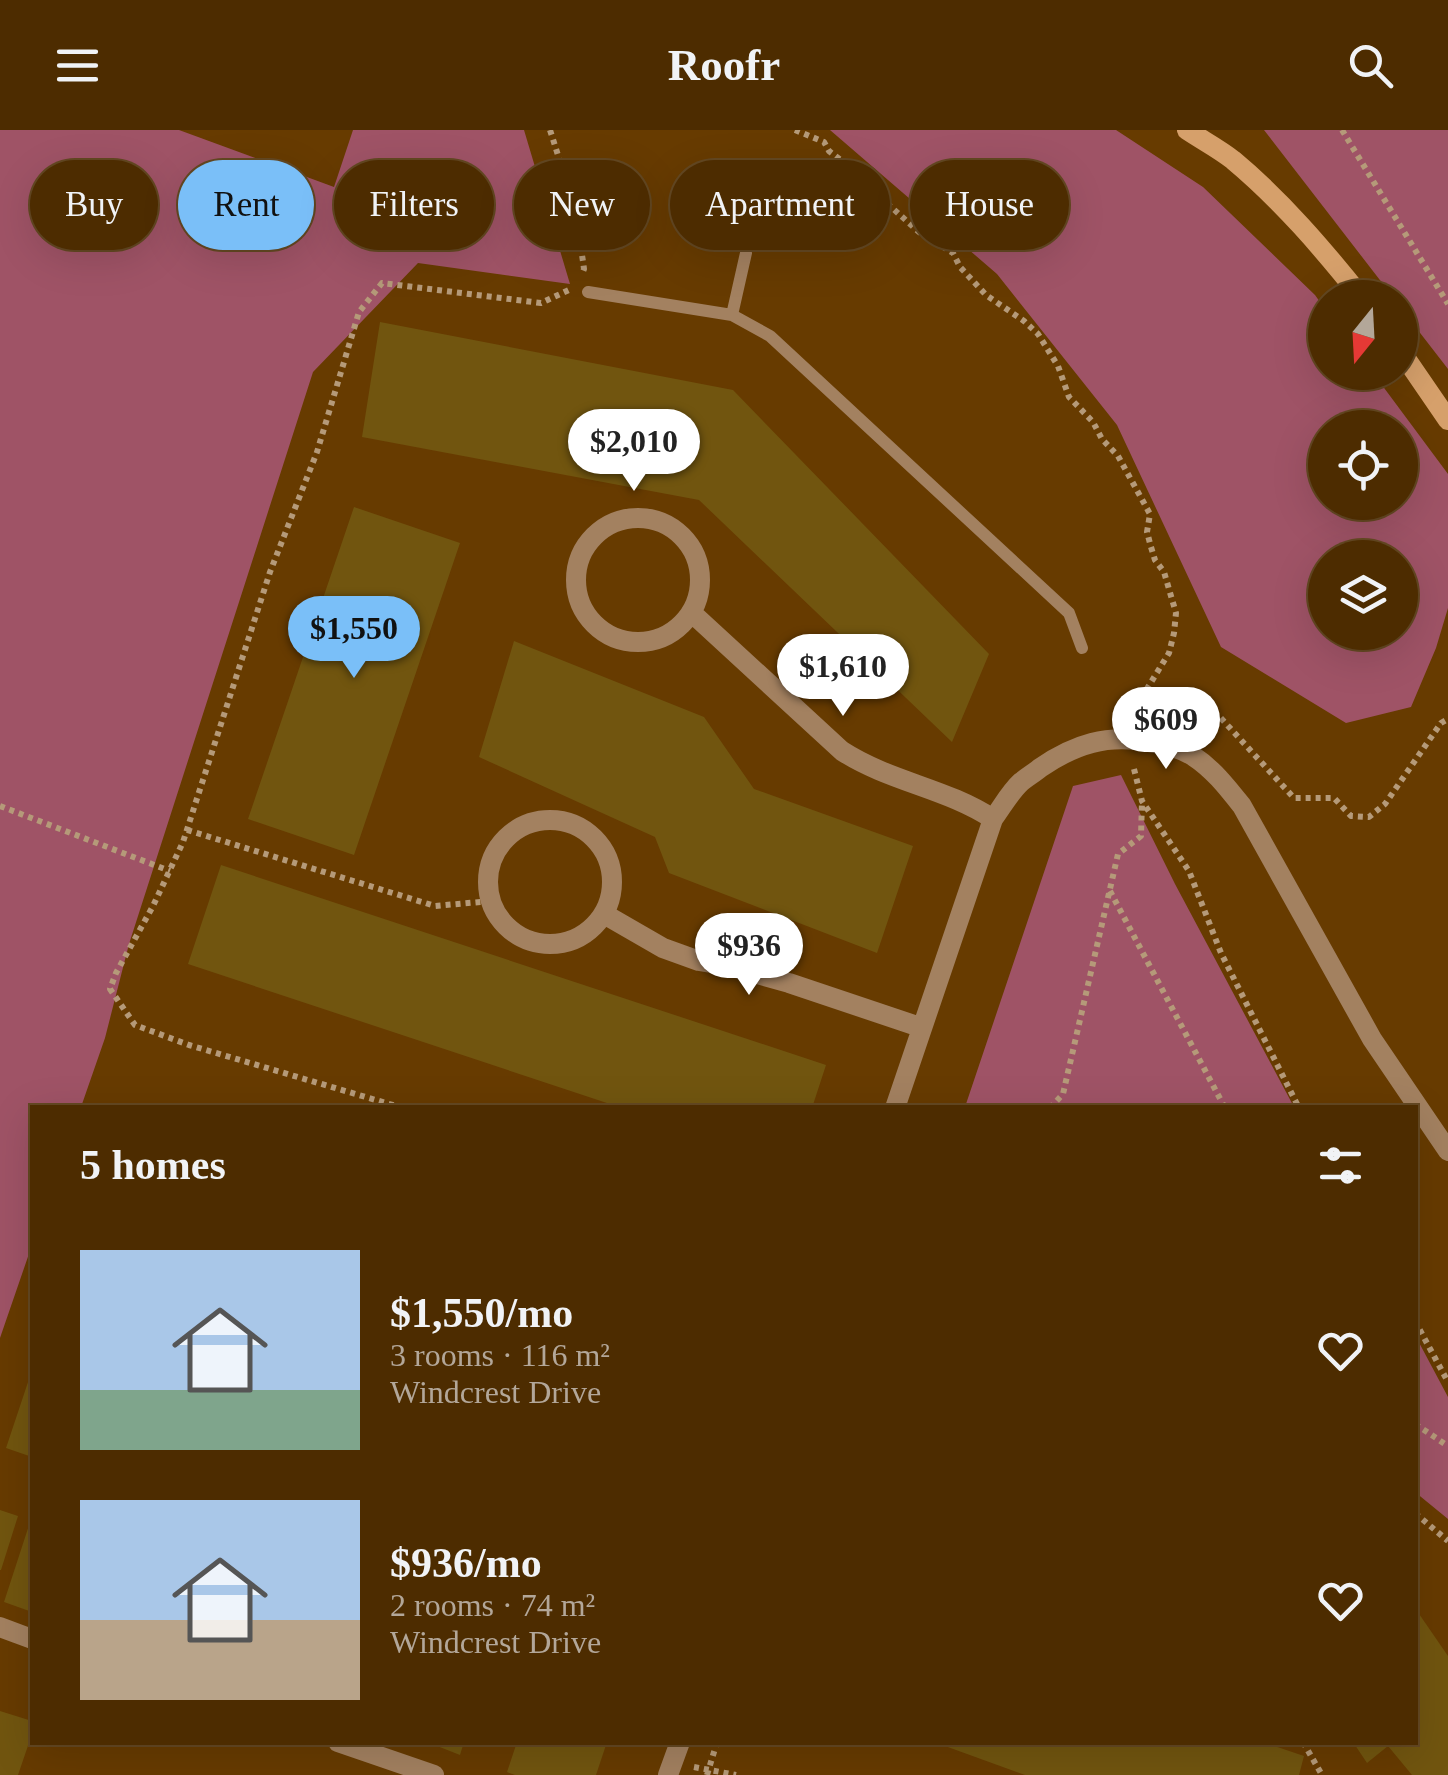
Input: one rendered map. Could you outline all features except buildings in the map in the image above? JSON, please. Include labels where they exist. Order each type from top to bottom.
[{"type":"street","points":[[1187,130],[1232,159],[1348,280]]},
{"type":"street","points":[[1418,376],[1448,420]]},
{"type":"street","points":[[644,518],[664,523],[682,535],[694,552],[700,572],[700,593],[692,613],[662,638],[622,640],[604,632],[589,618],[579,600],[579,560],[588,542],[604,528],[623,520],[644,518]]},
{"type":"street","points":[[692,613],[842,751],[866,767],[970,804],[993,819]]},
{"type":"street","points":[[896,1105],[993,819],[1020,782],[1057,756],[1089,742],[1132,738],[1194,757],[1219,777],[1242,806],[1372,1040],[1417,1105]]},
{"type":"street","points":[[556,820],[576,825],[594,837],[613,874],[612,895],[604,914],[573,940],[554,944],[534,942],[515,933],[501,920],[491,902],[491,862],[500,844],[535,821],[556,820]]},
{"type":"street","points":[[604,914],[663,948],[699,961],[790,984],[920,1027]]},
{"type":"street","points":[[1418,1107],[1448,1151]]},
{"type":"street","points":[[0,1628],[30,1637]]},
{"type":"street","points":[[347,1745],[434,1775]]},
{"type":"lane","points":[[732,315],[746,253]]},
{"type":"lane","points":[[588,292],[732,315],[770,336],[1069,613],[1082,648]]},
{"type":"path","points":[[393,1105],[189,1046],[135,1025],[110,988],[187,830],[270,572],[318,452],[359,312],[382,282],[541,304],[576,287],[584,270],[580,233],[550,130]]},
{"type":"path","points":[[795,130],[824,142],[919,232],[953,253],[986,296],[1038,334],[1058,366],[1069,397],[1118,456],[1150,514],[1151,547],[1172,592],[1176,613],[1169,653],[1137,705]]},
{"type":"path","points":[[1342,130],[1448,304]]},
{"type":"path","points":[[1147,688],[1219,716],[1294,798],[1334,798],[1352,816],[1369,817],[1384,804],[1441,722],[1448,719]]},
{"type":"path","points":[[1053,1105],[1063,1094],[1118,854],[1141,836],[1142,801],[1134,769]]},
{"type":"path","points":[[1142,801],[1188,871],[1221,953],[1297,1105]]},
{"type":"path","points":[[0,806],[170,871]]},
{"type":"path","points":[[187,830],[434,906],[491,902]]},
{"type":"path","points":[[1110,890],[1223,1105]]},
{"type":"path","points":[[1418,1327],[1448,1382]]},
{"type":"path","points":[[1418,1426],[1448,1446]]},
{"type":"path","points":[[1418,1516],[1448,1541]]},
{"type":"path","points":[[707,1772],[716,1745]]},
{"type":"path","points":[[1305,1745],[1322,1775]]},
{"type":"path","points":[[674,1760],[707,1772],[736,1775]]},
{"type":"shaded area","points":[[0,130],[179,130],[261,160],[178,160],[178,250],[314,250],[314,180],[334,187],[334,250],[494,250],[494,160],[343,160],[353,130],[524,130],[533,160],[514,160],[514,250],[560,250],[570,284],[418,263],[313,372],[129,944],[105,1038],[82,1105],[30,1105],[30,1251],[0,1338]]},
{"type":"shaded area","points":[[830,130],[1116,130],[1203,187],[1308,288],[1308,390],[1386,390],[1400,410],[1308,410],[1308,520],[1418,520],[1418,434],[1448,474],[1448,608],[1411,707],[1346,723],[1221,647],[1117,425],[997,274],[969,250],[1069,250],[1069,160],[910,160],[910,199],[890,182],[890,160],[865,160]]},
{"type":"shaded area","points":[[1264,130],[1448,130],[1448,369],[1418,330],[1418,280],[1380,280]]},
{"type":"shaded area","points":[[1121,775],[1293,1105],[966,1105],[1073,786]]},
{"type":"shaded area","points":[[1418,1341],[1448,1397],[1448,1519],[1418,1494]]}]
